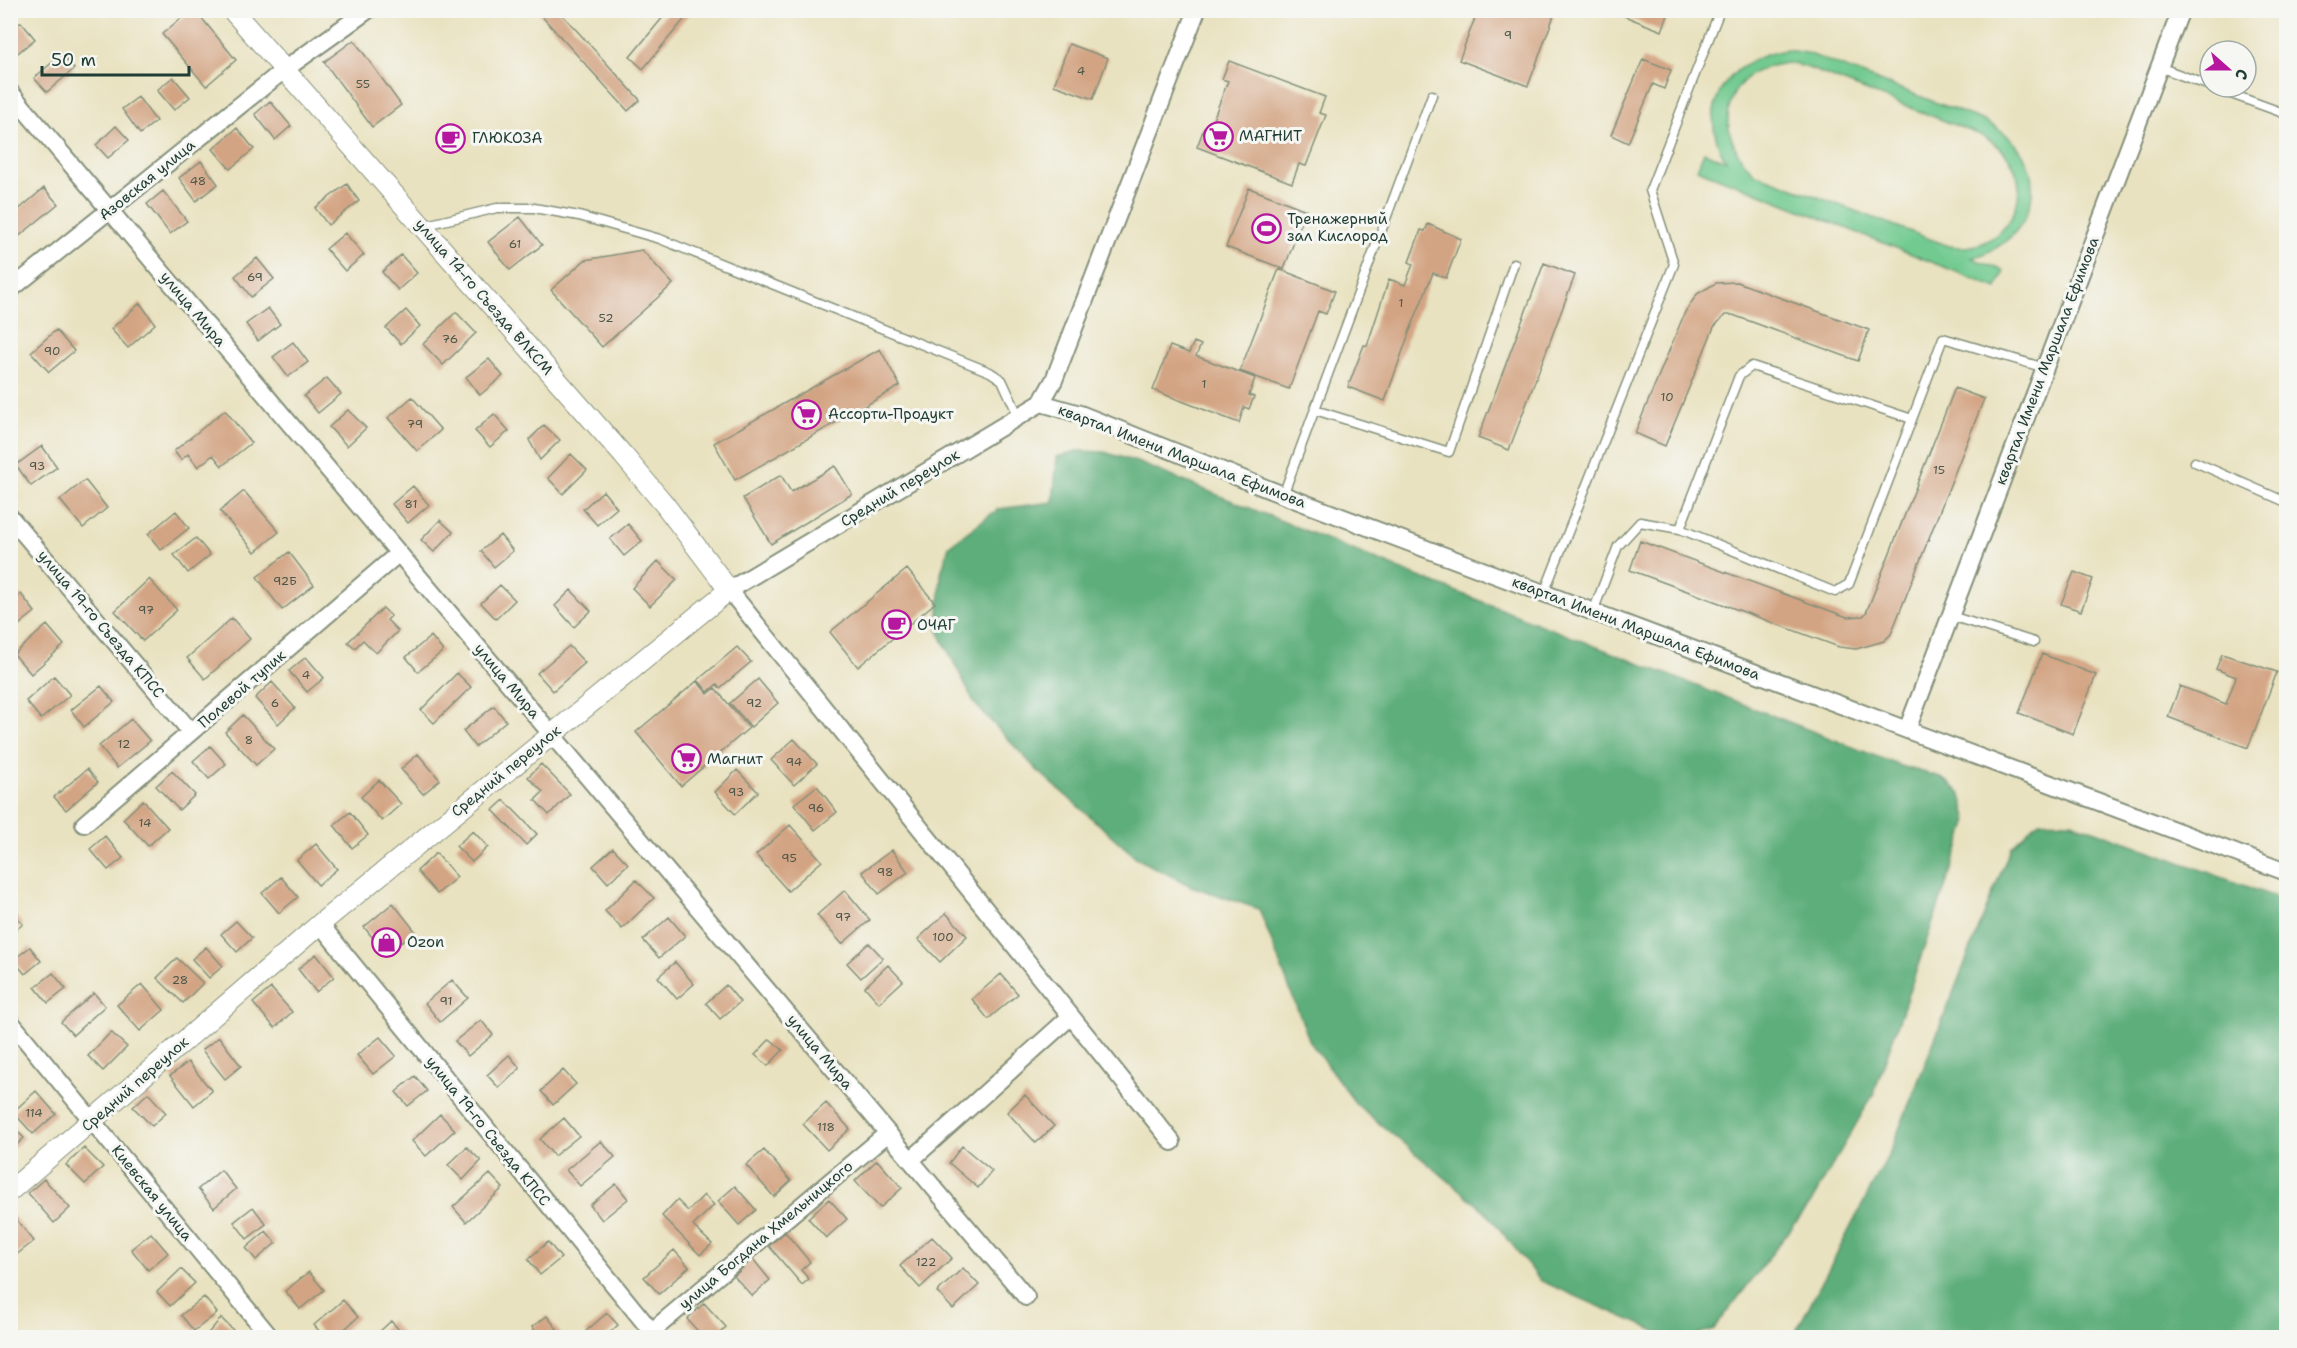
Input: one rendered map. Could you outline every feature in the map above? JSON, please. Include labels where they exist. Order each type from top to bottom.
[{"type":"street","name":"улица 14-го Съезда ВЛКСМ","points":[[232,10],[630,464],[729,590]]},
{"type":"street","name":"Азовская улица","points":[[10,290],[284,70],[368,10]]},
{"type":"street","name":"квартал Имени Маршала Ефимова","points":[[1197,10],[1054,380],[1041,403],[1080,414],[1283,495],[1907,730],[2181,10]]},
{"type":"street","name":"улица Мира","points":[[10,92],[1026,1297]]},
{"type":"street","name":"Средний переулок","points":[[10,1191],[320,924],[551,733],[729,590],[1041,403]]},
{"type":"street","name":"улица 19-го Съезда КПСС","points":[[10,517],[191,732]]},
{"type":"street","name":"Полевой тупик","points":[[84,824],[399,553]]},
{"type":"street","points":[[729,590],[1172,1142]]},
{"type":"street","points":[[1907,730],[2286,872]]},
{"type":"street","name":"улица 19-го Съезда КПСС","points":[[320,924],[651,1335]]},
{"type":"street","points":[[911,1161],[1070,1017]]},
{"type":"street","name":"Киевская улица","points":[[10,1022],[271,1338]]},
{"type":"street","name":"улица Богдана Хмельницкого","points":[[651,1335],[888,1133]]},
{"type":"lane","points":[[1544,593],[1674,264],[1650,190],[1720,10]]},
{"type":"lane","points":[[2159,68],[2198,82]]},
{"type":"lane","points":[[1283,495],[1432,95]]},
{"type":"lane","points":[[2244,99],[2286,114]]},
{"type":"lane","points":[[421,226],[497,208],[534,208],[579,216],[660,239],[990,372],[1002,381],[1019,417]]},
{"type":"lane","points":[[1315,410],[1449,452],[1514,263]]},
{"type":"lane","points":[[1593,612],[1618,546],[1640,522],[1680,529],[1834,592],[1849,584],[1943,338],[2045,368]]},
{"type":"lane","points":[[1680,529],[1739,376],[1752,366],[1912,419]]},
{"type":"lane","points":[[2194,462],[2286,502]]},
{"type":"lane","points":[[1950,616],[2034,642]]},
{"type":"green space","points":[[1786,50],[1807,53],[1984,121],[2007,135],[2022,153],[2030,173],[2032,194],[2027,214],[2015,232],[1997,247],[1972,258],[2004,271],[1997,288],[1697,169],[1704,152],[1726,161],[1717,141],[1713,121],[1715,104],[1722,88],[1733,74],[1748,63]],"holes":[[[1787,63],[1803,66],[1978,134],[2001,149],[2014,167],[2019,187],[2016,207],[2007,225],[1992,238],[1972,246],[1949,246],[1756,174],[1738,153],[1732,140],[1728,113],[1731,100],[1738,88],[1757,71]]]},
{"type":"green space","points":[[1077,451],[1104,452],[1137,462],[1414,575],[1901,766],[1940,777],[1960,792],[1968,821],[1874,1093],[1810,1204],[1714,1329],[1689,1337],[1669,1337],[1541,1281],[1486,1212],[1356,1104],[1310,1042],[1259,909],[1191,886],[1138,859],[1037,770],[975,704],[938,631],[941,573],[949,546],[998,509],[1053,502],[1057,457]]},
{"type":"green space","points":[[2039,821],[2072,822],[2286,901],[2286,1337],[1793,1337],[1890,1152],[2011,847]]},
{"type":"building","points":[[191,10],[195,10],[236,60],[206,86],[162,34]]},
{"type":"building","points":[[536,10],[558,10],[640,100],[628,111]]},
{"type":"building","points":[[669,10],[692,10],[643,69],[630,57]]},
{"type":"building","points":[[1478,10],[1556,10],[1528,86],[1459,60]]},
{"type":"building","points":[[1609,10],[1670,10],[1662,31]]},
{"type":"building","points":[[21,22],[35,39],[14,56],[10,51],[10,31]]},
{"type":"building","points":[[354,40],[401,105],[372,127],[324,62]]},
{"type":"building","points":[[1069,44],[1108,58],[1093,99],[1054,85]]},
{"type":"building","points":[[62,54],[74,69],[47,92],[34,78]]},
{"type":"building","points":[[1643,59],[1671,70],[1664,89],[1653,84],[1628,143],[1611,135]]},
{"type":"building","points":[[1229,61],[1325,97],[1319,113],[1326,115],[1306,166],[1299,164],[1292,183],[1197,147],[1204,128],[1209,130],[1228,81],[1222,79]]},
{"type":"building","points":[[173,77],[190,97],[174,110],[157,90]]},
{"type":"building","points":[[138,97],[156,121],[140,134],[122,109]]},
{"type":"building","points":[[270,101],[291,126],[275,140],[255,114]]},
{"type":"building","points":[[116,126],[129,140],[108,158],[96,145]]},
{"type":"building","points":[[237,128],[254,149],[230,169],[213,149]]},
{"type":"building","points":[[201,161],[218,184],[196,201],[179,178]]},
{"type":"building","points":[[347,184],[359,201],[328,225],[315,208]]},
{"type":"building","points":[[44,188],[58,204],[17,238],[10,230],[10,217]]},
{"type":"building","name":"Тренажерный зал Кислород","points":[[1249,188],[1306,210],[1284,269],[1226,247]]},
{"type":"building","points":[[163,191],[187,221],[170,234],[147,204]]},
{"type":"building","points":[[520,217],[542,245],[510,270],[488,242]]},
{"type":"building","points":[[1428,224],[1461,239],[1446,278],[1433,273],[1385,401],[1348,387],[1364,345],[1367,346],[1389,279],[1405,285],[1413,264],[1409,262],[1421,230],[1425,231]]},
{"type":"building","points":[[345,233],[364,255],[345,271],[326,249]]},
{"type":"building","points":[[642,250],[673,284],[602,347],[551,290],[585,260]]},
{"type":"building","points":[[401,255],[417,273],[398,290],[382,272]]},
{"type":"building","points":[[257,258],[274,279],[251,297],[235,276]]},
{"type":"building","points":[[1544,263],[1575,275],[1509,450],[1478,438]]},
{"type":"building","points":[[1279,269],[1335,291],[1326,314],[1318,311],[1289,389],[1240,371]]},
{"type":"building","points":[[1737,282],[1869,330],[1858,361],[1733,315],[1725,315],[1714,327],[1665,446],[1635,433],[1685,312],[1697,294],[1716,283]]},
{"type":"building","points":[[140,303],[155,324],[128,348],[111,329]]},
{"type":"building","points":[[268,308],[280,324],[258,341],[246,324]]},
{"type":"building","points":[[406,310],[420,326],[401,344],[386,328]]},
{"type":"building","points":[[456,312],[476,333],[443,365],[423,344]]},
{"type":"building","points":[[56,330],[74,351],[49,372],[31,352]]},
{"type":"building","points":[[293,342],[308,362],[288,377],[273,357]]},
{"type":"building","points":[[1194,342],[1201,345],[1196,356],[1255,378],[1249,395],[1254,397],[1249,409],[1244,407],[1239,423],[1153,390],[1170,346],[1189,353]]},
{"type":"building","name":"Ассорти-Продукт","points":[[880,349],[900,386],[735,480],[714,443]]},
{"type":"building","points":[[489,359],[503,376],[480,395],[466,377]]},
{"type":"building","points":[[327,378],[341,394],[318,413],[304,396]]},
{"type":"building","points":[[1955,388],[1984,399],[1891,634],[1884,641],[1856,649],[1839,647],[1630,570],[1640,541],[1847,617],[1863,616]]},
{"type":"building","points":[[412,397],[441,430],[417,451],[388,418]]},
{"type":"building","points":[[225,410],[251,443],[222,466],[213,455],[198,467],[188,454],[181,460],[174,451]]},
{"type":"building","points":[[348,410],[366,428],[347,446],[329,427]]},
{"type":"building","points":[[494,414],[509,431],[490,447],[475,431]]},
{"type":"building","points":[[544,425],[560,440],[540,460],[529,440]]},
{"type":"building","points":[[42,446],[57,467],[31,486],[16,465]]},
{"type":"building","points":[[571,454],[587,470],[563,494],[548,478]]},
{"type":"building","points":[[835,466],[852,494],[771,544],[743,498],[781,475],[791,492]]},
{"type":"building","points":[[85,480],[107,508],[83,528],[60,500]]},
{"type":"building","points":[[413,486],[429,505],[408,523],[392,504]]},
{"type":"building","points":[[244,491],[279,532],[255,552],[220,511]]},
{"type":"building","points":[[603,491],[617,508],[597,525],[583,509]]},
{"type":"building","points":[[176,511],[189,528],[161,550],[148,534]]},
{"type":"building","points":[[440,520],[453,532],[434,552],[421,540]]},
{"type":"building","points":[[628,524],[642,541],[624,556],[610,539]]},
{"type":"building","points":[[500,535],[513,551],[494,567],[481,551]]},
{"type":"building","points":[[196,538],[210,555],[188,573],[174,555]]},
{"type":"building","points":[[289,552],[314,585],[282,610],[257,577]]},
{"type":"building","points":[[658,561],[677,580],[650,606],[632,588]]},
{"type":"building","points":[[907,569],[935,603],[858,667],[830,632]]},
{"type":"building","points":[[2074,572],[2093,579],[2081,611],[2061,604]]},
{"type":"building","points":[[149,579],[177,610],[143,641],[115,611]]},
{"type":"building","points":[[500,585],[515,600],[496,619],[481,603]]},
{"type":"building","points":[[571,590],[591,611],[574,627],[555,606]]},
{"type":"building","points":[[21,594],[35,612],[10,632],[10,602]]},
{"type":"building","points":[[383,608],[391,616],[387,620],[398,631],[376,653],[363,640],[355,648],[348,642]]},
{"type":"building","points":[[232,618],[250,639],[205,679],[187,658]]},
{"type":"building","points":[[47,625],[64,645],[31,674],[14,654]]},
{"type":"building","points":[[431,636],[443,651],[418,672],[406,657]]},
{"type":"building","points":[[569,646],[585,663],[553,691],[537,673]]},
{"type":"building","points":[[737,647],[751,662],[720,688],[717,684],[708,692],[698,680]]},
{"type":"building","points":[[2042,654],[2096,675],[2073,734],[2019,713]]},
{"type":"building","points":[[2222,654],[2277,672],[2248,748],[2168,717],[2180,686],[2226,704],[2236,677],[2216,669]]},
{"type":"building","points":[[306,657],[324,678],[307,692],[289,671]]},
{"type":"building","points":[[457,673],[471,687],[434,723],[421,710]]},
{"type":"building","points":[[54,676],[70,695],[41,719],[26,701]]},
{"type":"building","points":[[758,679],[778,703],[751,727],[730,703]]},
{"type":"building","name":"Магнит","points":[[697,681],[708,694],[715,688],[749,728],[681,786],[636,732]]},
{"type":"building","points":[[272,682],[295,708],[278,724],[255,698]]},
{"type":"building","points":[[101,686],[114,702],[84,727],[71,710]]},
{"type":"building","points":[[494,706],[506,721],[475,747],[463,731]]},
{"type":"building","points":[[243,715],[274,749],[256,765],[225,732]]},
{"type":"building","points":[[131,719],[150,741],[117,768],[99,746]]},
{"type":"building","points":[[794,739],[817,764],[794,785],[771,760]]},
{"type":"building","points":[[210,746],[226,764],[209,779],[193,761]]},
{"type":"building","points":[[418,754],[440,780],[423,794],[401,769]]},
{"type":"building","points":[[541,764],[570,794],[549,815],[535,800],[543,792],[528,777]]},
{"type":"building","points":[[87,769],[98,782],[66,810],[54,797]]},
{"type":"building","points":[[737,770],[758,792],[735,814],[715,792]]},
{"type":"building","points":[[172,771],[195,795],[179,810],[156,786]]},
{"type":"building","points":[[379,780],[401,804],[382,821],[361,797]]},
{"type":"building","points":[[817,786],[837,812],[815,830],[794,804]]},
{"type":"building","points":[[143,800],[168,828],[148,846],[123,819]]},
{"type":"building","points":[[504,800],[537,834],[526,845],[493,810]]},
{"type":"building","points":[[350,812],[368,835],[352,848],[334,825]]},
{"type":"building","points":[[790,825],[822,861],[788,891],[756,855]]},
{"type":"building","points":[[473,831],[488,847],[472,862],[456,846]]},
{"type":"building","points":[[105,836],[123,858],[108,870],[90,849]]},
{"type":"building","points":[[316,844],[337,869],[318,885],[297,860]]},
{"type":"building","points":[[613,848],[628,864],[608,883],[593,866]]},
{"type":"building","points":[[892,850],[908,872],[879,894],[862,872]]},
{"type":"building","points":[[436,853],[457,877],[437,894],[417,871]]},
{"type":"building","points":[[281,877],[298,897],[279,913],[262,893]]},
{"type":"building","points":[[636,880],[654,898],[622,929],[605,911]]},
{"type":"building","points":[[845,890],[870,920],[842,944],[817,915]]},
{"type":"building","points":[[393,903],[415,931],[386,954],[364,927]]},
{"type":"building","points":[[10,910],[23,924],[10,935]]},
{"type":"building","points":[[946,913],[967,936],[940,962],[918,939]]},
{"type":"building","points":[[669,917],[685,936],[659,958],[643,940]]},
{"type":"building","points":[[236,921],[252,938],[237,952],[221,934]]},
{"type":"building","points":[[869,943],[883,958],[861,978],[847,963]]},
{"type":"building","points":[[30,947],[41,961],[25,974],[13,960]]},
{"type":"building","points":[[206,947],[223,966],[209,978],[192,959]]},
{"type":"building","points":[[316,954],[334,977],[316,992],[298,969]]},
{"type":"building","points":[[177,958],[203,983],[183,1003],[157,978]]},
{"type":"building","points":[[675,962],[694,984],[677,999],[658,977]]},
{"type":"building","points":[[888,965],[903,981],[879,1003],[865,987]]},
{"type":"building","points":[[53,973],[66,989],[48,1003],[35,987]]},
{"type":"building","points":[[1001,974],[1018,994],[988,1019],[972,999]]},
{"type":"building","points":[[452,980],[468,998],[440,1022],[425,1003]]},
{"type":"building","points":[[142,984],[164,1010],[140,1031],[117,1005]]},
{"type":"building","points":[[726,985],[740,1002],[720,1019],[706,1003]]},
{"type":"building","points":[[271,988],[292,1012],[275,1028],[253,1003]]},
{"type":"building","points":[[94,993],[105,1006],[73,1035],[61,1022]]},
{"type":"building","points":[[481,1020],[493,1035],[468,1056],[455,1041]]},
{"type":"building","points":[[111,1032],[127,1047],[103,1071],[88,1056]]},
{"type":"building","points":[[219,1037],[241,1066],[225,1079],[202,1050]]},
{"type":"building","points":[[380,1037],[396,1056],[373,1074],[357,1055]]},
{"type":"building","points":[[770,1039],[783,1050],[768,1066],[755,1055]]},
{"type":"building","points":[[509,1055],[520,1068],[499,1088],[487,1075]]},
{"type":"building","points":[[188,1062],[212,1091],[194,1106],[170,1076]]},
{"type":"building","points":[[563,1070],[576,1084],[553,1105],[541,1091]]},
{"type":"building","points":[[415,1076],[427,1091],[408,1106],[396,1092]]},
{"type":"building","points":[[36,1091],[56,1114],[33,1134],[13,1112]]},
{"type":"building","points":[[148,1093],[166,1113],[152,1126],[133,1107]]},
{"type":"building","points":[[1025,1095],[1054,1126],[1036,1143],[1007,1112]]},
{"type":"building","points":[[826,1103],[850,1129],[827,1150],[803,1124]]},
{"type":"building","points":[[440,1114],[455,1130],[426,1156],[412,1141]]},
{"type":"building","points":[[564,1118],[579,1136],[554,1156],[540,1139]]},
{"type":"building","points":[[10,1124],[24,1138],[10,1151]]},
{"type":"building","points":[[601,1141],[615,1157],[580,1186],[566,1170]]},
{"type":"building","points":[[962,1146],[992,1171],[978,1188],[949,1163]]},
{"type":"building","points":[[467,1147],[481,1161],[463,1180],[448,1165]]},
{"type":"building","points":[[84,1148],[103,1167],[85,1184],[66,1165]]},
{"type":"building","points":[[764,1150],[791,1181],[774,1197],[746,1165]]},
{"type":"building","points":[[877,1160],[902,1188],[880,1208],[855,1181]]},
{"type":"building","points":[[221,1170],[236,1189],[214,1208],[198,1189]]},
{"type":"building","points":[[490,1174],[503,1188],[466,1222],[453,1207]]},
{"type":"building","points":[[44,1179],[70,1208],[54,1223],[28,1193]]},
{"type":"building","points":[[616,1184],[628,1199],[602,1220],[590,1205]]},
{"type":"building","points":[[735,1186],[756,1210],[739,1225],[718,1201]]},
{"type":"building","points":[[704,1195],[714,1205],[693,1226],[712,1244],[700,1255],[662,1216],[677,1200],[688,1211]]},
{"type":"building","points":[[829,1199],[847,1219],[826,1238],[808,1218]]},
{"type":"building","points":[[253,1207],[266,1224],[247,1239],[234,1222]]},
{"type":"building","points":[[10,1212],[34,1241],[16,1255],[10,1248]]},
{"type":"building","points":[[266,1231],[276,1243],[256,1260],[246,1248]]},
{"type":"building","points":[[785,1232],[810,1262],[801,1270],[809,1279],[802,1285],[769,1246]]},
{"type":"building","points":[[151,1233],[168,1253],[148,1270],[131,1249]]},
{"type":"building","points":[[932,1237],[952,1258],[920,1288],[900,1266]]},
{"type":"building","points":[[548,1242],[561,1258],[540,1275],[528,1259]]},
{"type":"building","points":[[674,1250],[689,1267],[659,1294],[644,1277]]},
{"type":"building","points":[[753,1259],[770,1280],[752,1296],[734,1276]]},
{"type":"building","points":[[963,1268],[979,1285],[953,1309],[937,1292]]},
{"type":"building","points":[[181,1269],[195,1283],[170,1306],[157,1292]]},
{"type":"building","points":[[309,1272],[324,1290],[300,1309],[285,1291]]},
{"type":"building","points":[[204,1297],[217,1313],[194,1331],[181,1315]]},
{"type":"building","points":[[343,1300],[358,1317],[335,1338],[325,1338],[314,1325]]},
{"type":"building","points":[[704,1303],[726,1327],[715,1338],[704,1338],[687,1319]]},
{"type":"building","points":[[607,1313],[618,1325],[604,1338],[590,1338],[585,1332]]},
{"type":"building","points":[[547,1316],[564,1338],[541,1338],[532,1327]]},
{"type":"building","points":[[221,1318],[233,1330],[226,1338],[204,1338]]},
{"type":"building","points":[[391,1321],[402,1333],[397,1338],[382,1338],[378,1333]]},
{"type":"place","name":"МАГНИТ","points":[[1218,136]]},
{"type":"place","name":"ГЛЮКОЗА","points":[[451,138]]},
{"type":"place","name":"Тренажерный зал Кислород","points":[[1266,228]]},
{"type":"place","name":"Ассорти-Продукт","points":[[807,414]]},
{"type":"place","name":"ОЧАГ","points":[[896,625]]},
{"type":"place","name":"Магнит","points":[[686,759]]},
{"type":"place","name":"Ozon","points":[[386,942]]}]
